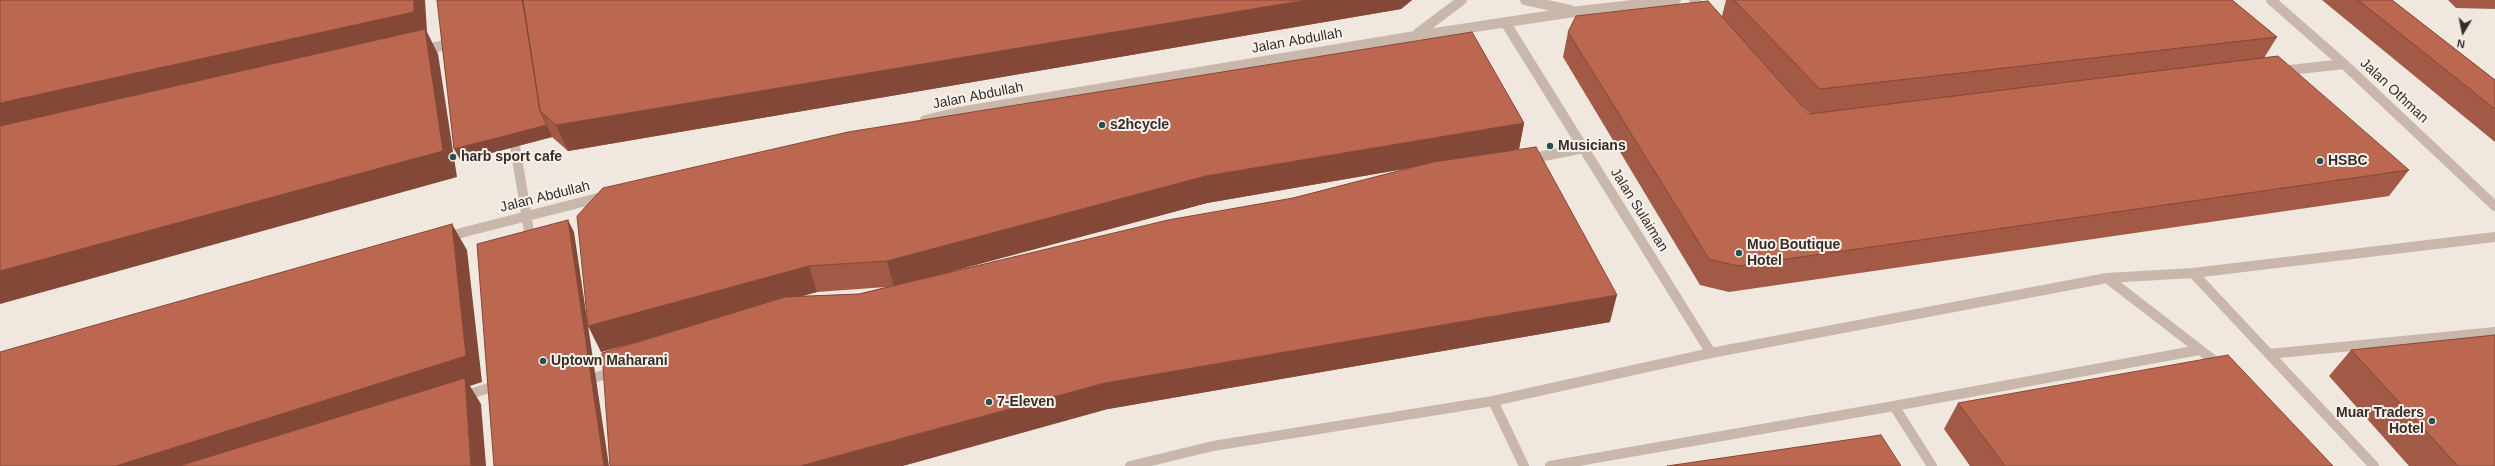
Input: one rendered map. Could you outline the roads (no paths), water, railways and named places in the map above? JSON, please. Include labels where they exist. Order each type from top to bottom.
[{"type":"street","points":[[1415,36],[1436,22],[1462,0]]},
{"type":"street","points":[[1525,0],[1580,11]]},
{"type":"street","name":"Jalan Abdullah","points":[[912,123],[959,112],[1415,36],[1580,11],[1676,0]]},
{"type":"street","points":[[1694,0],[1709,18]]},
{"type":"street","name":"Jalan Othman","points":[[2271,0],[2344,64],[2495,206]]},
{"type":"street","name":"Jalan Sulaiman","points":[[1505,22],[1711,352]]},
{"type":"street","points":[[411,53],[465,40]]},
{"type":"street","points":[[2274,72],[2344,64]]},
{"type":"street","points":[[511,124],[533,254]]},
{"type":"street","points":[[1522,161],[1584,148]]},
{"type":"street","name":"Jalan Abdullah","points":[[435,240],[526,215],[619,193]]},
{"type":"street","points":[[1130,466],[1213,446],[1493,401],[1711,352],[2107,278],[2193,273],[2495,237]]},
{"type":"street","points":[[2193,273],[2374,466]]},
{"type":"street","points":[[2107,278],[2229,372]]},
{"type":"street","points":[[2269,354],[2495,332]]},
{"type":"street","points":[[1550,466],[1894,406],[2199,350]]},
{"type":"street","points":[[577,383],[623,370]]},
{"type":"street","points":[[449,401],[510,382]]},
{"type":"street","points":[[1493,401],[1524,466]]},
{"type":"street","points":[[1894,406],[1932,466]]},
{"type":"place","name":"s2hcycle","points":[[1102,125]]},
{"type":"place","name":"Musicians","points":[[1550,146]]},
{"type":"place","name":"harb sport cafe","points":[[453,157]]},
{"type":"place","name":"HSBC","points":[[2320,161]]},
{"type":"place","name":"Muo Boutique Hotel","points":[[1739,253]]},
{"type":"place","name":"Uptown Maharani","points":[[543,361]]},
{"type":"place","name":"7-Eleven","points":[[989,402]]},
{"type":"place","name":"Muar Traders Hotel","points":[[2432,421]]}]
